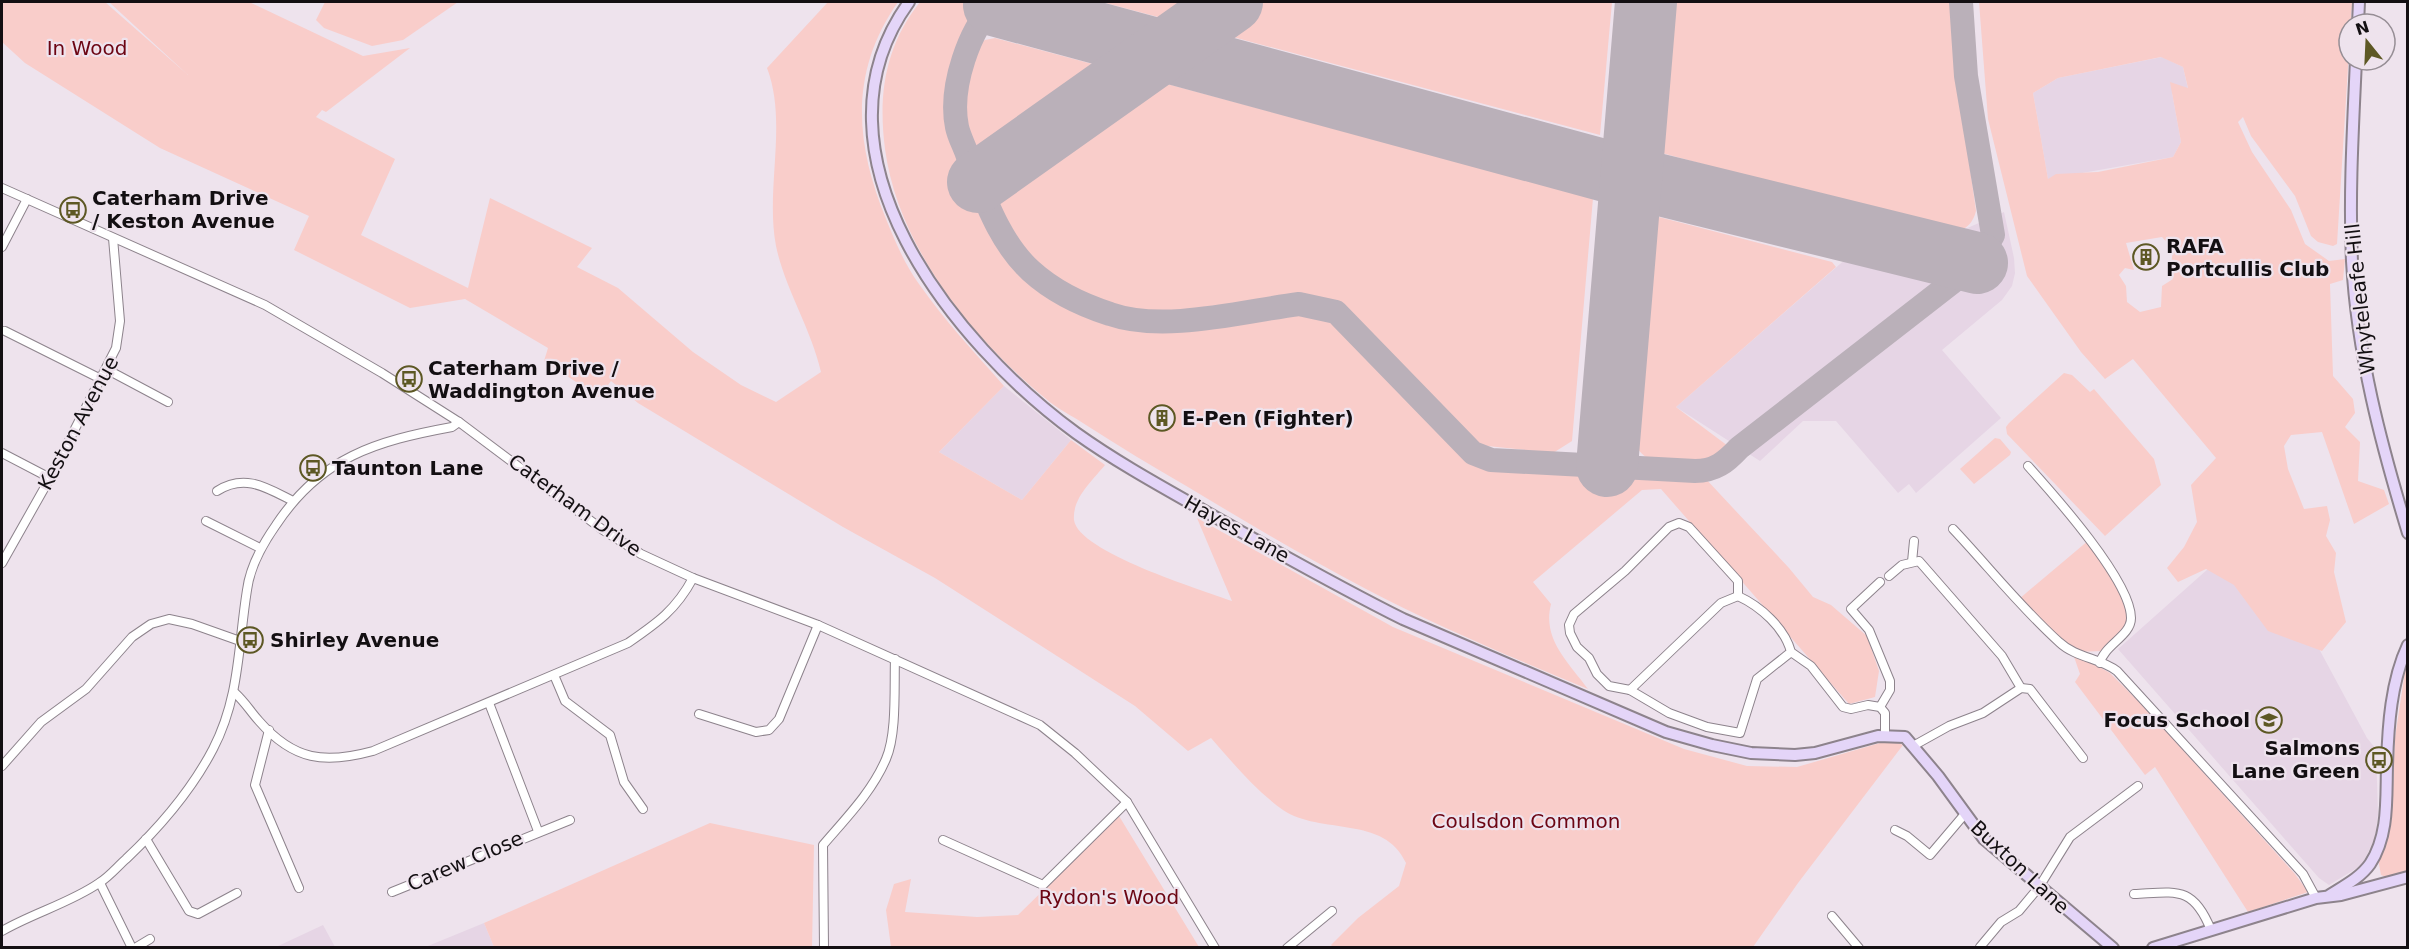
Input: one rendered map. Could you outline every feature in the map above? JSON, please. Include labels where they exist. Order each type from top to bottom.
[{"type":"street","name":"Hayes Lane","points":[[909,2],[886,42],[874,74],[873,144],[881,182],[894,217],[942,300],[978,343],[1015,384],[1076,433],[1181,498],[1372,604],[1666,732],[1726,748],[1785,755],[1815,753],[1885,735]]},
{"type":"street","name":"Whyteleafe Hill","points":[[2355,72],[2351,173],[2352,262],[2361,342],[2385,456],[2408,533]]},
{"type":"street","name":"Caterham Drive","points":[[2,188],[265,305],[382,373],[459,422],[603,530],[641,554],[693,578],[818,625],[1040,725],[1075,753],[1127,802],[1160,853],[1215,948]]},
{"type":"street","points":[[2,247],[27,200]]},
{"type":"street","name":"Keston Avenue","points":[[2,562],[50,478],[117,348],[120,321],[113,238]]},
{"type":"street","points":[[5,330],[101,379]]},
{"type":"street","points":[[106,369],[168,402]]},
{"type":"street","points":[[2,931],[100,883],[146,839],[183,798],[200,773],[214,748],[235,693],[247,589],[260,548],[293,501],[321,475],[361,450],[385,441],[452,427],[459,422]]},
{"type":"street","points":[[2,453],[50,478]]},
{"type":"street","points":[[2028,466],[2058,500],[2110,569],[2128,607],[2131,619],[2127,628],[2104,651],[2100,663]]},
{"type":"street","points":[[217,491],[229,483],[240,481],[261,484],[293,501]]},
{"type":"street","points":[[206,520],[260,548]]},
{"type":"street","points":[[1738,596],[1738,581],[1689,527],[1679,523],[1670,527],[1625,571],[1574,614],[1569,625],[1569,633],[1577,647],[1589,658],[1597,674],[1609,686],[1630,690],[1669,712],[1707,727],[1740,733],[1757,679],[1791,652]]},
{"type":"street","points":[[1953,529],[2060,643],[2086,659],[2117,671],[2303,874],[2316,898]]},
{"type":"street","points":[[1912,562],[1914,541]]},
{"type":"street","points":[[1889,576],[1902,565],[1919,561],[1994,647],[2021,688]]},
{"type":"street","points":[[235,693],[246,702],[269,730],[295,751],[320,759],[342,759],[373,751],[628,643],[663,619],[681,600],[693,578]]},
{"type":"street","points":[[1880,582],[1851,609],[1869,630],[1890,681],[1890,690],[1880,707]]},
{"type":"street","points":[[1630,690],[1721,603],[1738,596],[1755,604],[1788,640],[1791,652],[1811,666],[1843,707],[1851,709],[1868,705],[1880,707],[1885,713],[1885,735],[1905,737],[1913,746],[1949,726],[1983,713],[2021,688],[2030,689],[2082,758]]},
{"type":"street","points":[[2,766],[41,722],[86,690],[132,637],[151,624],[169,619],[192,624],[240,641]]},
{"type":"street","points":[[699,714],[756,732],[769,730],[779,719],[818,625]]},
{"type":"street","points":[[2330,895],[2362,874],[2371,863],[2380,844],[2387,813],[2390,722],[2402,657],[2408,645]]},
{"type":"street","points":[[824,948],[823,845],[867,792],[887,758],[892,726],[895,658]]},
{"type":"street","points":[[554,675],[565,701],[610,735],[624,782],[643,809]]},
{"type":"street","name":"Carew Close","points":[[489,703],[538,831]]},
{"type":"street","points":[[269,730],[255,785],[299,888]]},
{"type":"street","name":"Buxton Lane","points":[[1913,746],[1984,839],[2038,887],[2113,948]]},
{"type":"street","points":[[1980,947],[2001,922],[2019,911],[2038,887],[2070,837],[2138,786]]},
{"type":"street","points":[[943,840],[1043,885],[1127,802]]},
{"type":"street","points":[[1894,830],[1907,836],[1930,855],[1964,815]]},
{"type":"street","name":"Carew Close","points":[[392,892],[538,831],[570,820]]},
{"type":"street","points":[[146,839],[189,911],[198,914],[237,893]]},
{"type":"street","points":[[2371,863],[2373,873],[2383,883]]},
{"type":"street","points":[[2153,948],[2316,898],[2341,895],[2408,877]]},
{"type":"street","points":[[100,883],[134,948],[150,939]]},
{"type":"street","points":[[2134,894],[2182,894],[2202,909],[2211,930]]},
{"type":"street","points":[[1287,948],[1332,911]]},
{"type":"street","points":[[1832,916],[1859,948]]},
{"type":"shaded area","points":[[2162,57],[2183,67],[2188,89],[2172,93],[2181,142],[2173,157],[2048,179],[2033,93],[2058,78]]},
{"type":"shaded area","points":[[2004,212],[2014,258],[2015,273],[2012,286],[2002,300],[1942,350],[2001,418],[1916,493],[1909,484],[1898,493],[1836,421],[1803,421],[1760,461],[1676,407],[1894,217],[1956,233]]},
{"type":"shaded area","points":[[1004,386],[1071,440],[1022,500],[939,452]]},
{"type":"shaded area","name":"Focus School","points":[[2254,528],[2367,738],[2376,749],[2378,815],[2375,838],[2362,865],[2329,885],[2319,878],[2118,649]]},
{"type":"shaded area","points":[[484,923],[494,947],[423,948]]},
{"type":"shaded area","points":[[323,925],[335,947],[276,947]]},
{"type":"green space","points":[[2,2],[105,2],[188,75],[109,2],[249,2],[363,56],[410,48],[326,112],[322,110],[316,117],[395,159],[361,235],[468,288],[490,198],[592,248],[577,267],[618,288],[693,352],[741,385],[776,402],[821,372],[811,340],[785,278],[776,246],[773,201],[776,111],[767,68],[828,2],[898,2],[882,28],[864,81],[863,135],[868,163],[886,219],[909,269],[960,336],[1004,386],[939,452],[1022,500],[1071,440],[1105,465],[1089,483],[1076,504],[1074,520],[1081,532],[1096,545],[1118,557],[1170,579],[1232,601],[1197,518],[1393,627],[1684,749],[1747,766],[1797,767],[1880,743],[1895,741],[1903,745],[1798,883],[1753,947],[1333,947],[1331,945],[1358,918],[1399,886],[1406,863],[1396,848],[1383,838],[1368,832],[1315,822],[1283,810],[1236,767],[1211,738],[1188,751],[1135,706],[935,578],[843,527],[638,403],[611,381],[599,397],[544,361],[548,348],[465,299],[410,308],[294,250],[309,216],[160,148],[25,63],[2,42]]},
{"type":"green space","points":[[325,2],[458,2],[403,40],[372,46],[324,28],[316,20]]},
{"type":"green space","points":[[920,2],[988,2],[970,30],[952,79],[949,96],[951,129],[976,192],[999,237],[1012,256],[1043,286],[1084,310],[1109,319],[1155,327],[1204,325],[1298,310],[1336,319],[1470,458],[1490,465],[1705,478],[1813,597],[1831,605],[1867,636],[1879,671],[1875,697],[1849,704],[1661,489],[1642,490],[1533,582],[1551,604],[1549,617],[1553,639],[1588,689],[1448,629],[1366,589],[1254,526],[1055,406],[1017,374],[991,347],[942,287],[905,220],[893,185],[883,129],[884,90],[892,54],[899,36]]},
{"type":"green space","points":[[1102,2],[1612,2],[1600,135]]},
{"type":"green space","points":[[1676,2],[1955,2],[1963,118],[1976,211],[1971,222],[1956,233],[1662,153]]},
{"type":"green space","points":[[1979,2],[2352,2],[2351,12],[2337,12],[2337,72],[2348,72],[2337,244],[2333,246],[2318,242],[2311,236],[2295,196],[2251,136],[2243,117],[2238,122],[2252,152],[2291,210],[2305,244],[2329,261],[2345,259],[2343,280],[2330,284],[2333,376],[2353,399],[2355,413],[2345,427],[2360,442],[2358,481],[2384,490],[2389,504],[2354,524],[2322,432],[2291,435],[2284,446],[2288,469],[2304,509],[2327,506],[2330,520],[2326,536],[2336,553],[2334,572],[2346,622],[2322,651],[2268,631],[2234,585],[2206,569],[2178,582],[2167,568],[2184,547],[2197,522],[2191,485],[2216,458],[2133,359],[2105,379],[2081,352],[2027,276],[1988,119]],"holes":[[[2161,57],[2183,67],[2188,88],[2170,82],[2181,142],[2173,157],[2098,172],[2056,174],[2048,179],[2033,93],[2058,78]],[[2162,237],[2173,249],[2170,274],[2173,279],[2162,286],[2161,307],[2140,312],[2127,302],[2126,286],[2119,275],[2125,268],[2134,270],[2126,243]]]},
{"type":"green space","points":[[995,38],[1593,198],[1572,441],[1553,453],[1478,445],[1344,305],[1297,295],[1157,313],[1119,309],[1087,297],[1052,278],[1025,253],[997,206],[965,126],[966,80],[975,47],[985,40]]},
{"type":"green space","points":[[1655,216],[1832,262],[1836,267],[1676,407],[1728,446],[1709,464],[1676,464],[1655,461],[1639,451],[1634,441]]},
{"type":"green space","points":[[2064,373],[2072,375],[2090,392],[2094,389],[2154,459],[2161,485],[2105,536],[2007,434],[2006,427],[2009,423]]},
{"type":"green space","points":[[1995,438],[2000,439],[2011,452],[2010,455],[1974,484],[1960,469]]},
{"type":"green space","points":[[2089,540],[2111,569],[2131,619],[2104,651],[2073,652],[2110,673],[2143,706],[2295,874],[2308,892],[2248,912],[2155,767],[2145,775],[2075,682],[2080,674],[2072,651],[2019,599]]},
{"type":"green space","points":[[2407,658],[2407,871],[2386,877],[2381,875],[2378,859],[2387,836],[2393,789],[2395,738]]},
{"type":"green space","name":"Rydon's Wood","points":[[1119,816],[1199,947],[891,947],[886,910],[894,884],[911,879],[905,912],[977,917],[1018,915]]},
{"type":"green space","points":[[710,823],[814,845],[812,947],[494,947],[484,923]]},
{"type":"taxiway","points":[[997,2],[978,27],[963,60],[956,95],[957,127],[1001,232],[1020,259],[1049,285],[1089,306],[1131,319],[1155,321],[1204,319],[1299,304],[1336,312],[1473,453],[1491,460],[1695,471],[1708,469],[1725,461],[1977,263],[1993,235],[1966,76],[1961,2]]},
{"type":"runway","points":[[978,182],[1232,2]]},
{"type":"runway","points":[[1607,466],[1646,2]]},
{"type":"runway","points":[[994,5],[1632,178],[1977,263]]},
{"type":"place","name":"Caterham Drive / Keston Avenue","points":[[73,210]]},
{"type":"place","name":"RAFA Portcullis Club","points":[[2146,257]]},
{"type":"place","name":"Caterham Drive / Waddington Avenue","points":[[409,379]]},
{"type":"place","name":"E-Pen (Fighter)","points":[[1162,418]]},
{"type":"place","name":"Taunton Lane","points":[[313,468]]},
{"type":"place","name":"Shirley Avenue","points":[[250,640]]},
{"type":"place","name":"Focus School","points":[[2269,720]]},
{"type":"place","name":"Salmons Lane Green","points":[[2379,760]]},
{"type":"park label","name":"In Wood","points":[[87,48]]},
{"type":"park label","name":"Coulsdon Common","points":[[1526,821]]}]
